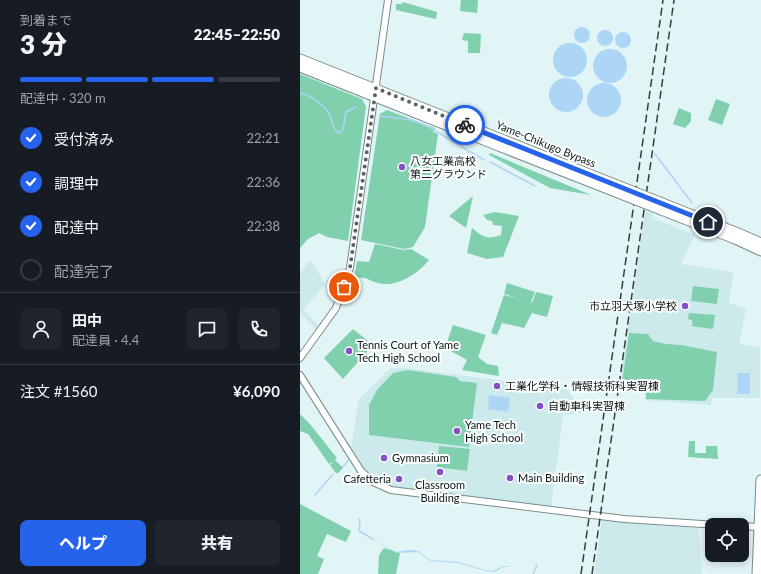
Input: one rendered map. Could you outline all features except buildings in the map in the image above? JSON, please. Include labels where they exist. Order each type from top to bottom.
[{"type":"highway","name":"Yame-Chikugo Bypass","points":[[300,59],[375,92],[503,144],[736,236],[761,244]]},
{"type":"highway","name":"Yame-Chikugo Bypass","points":[[300,67],[375,92]]},
{"type":"highway","name":"Yame-Chikugo Bypass","points":[[736,236],[761,251]]},
{"type":"highway","points":[[757,574],[761,480]]},
{"type":"street","points":[[300,358],[336,308],[350,268],[388,0]]},
{"type":"street","points":[[300,375],[361,470],[373,482],[391,490],[611,518],[705,524]]},
{"type":"street","points":[[749,526],[758,527]]},
{"type":"shaded area","name":"市立羽犬塚小学校","points":[[645,211],[653,214],[653,218],[695,235],[681,264],[731,272],[733,275],[729,303],[746,309],[739,344],[760,347],[760,398],[712,398],[711,405],[645,400],[645,387],[620,384]]},
{"type":"shaded area","points":[[309,261],[312,262],[325,284],[303,310],[320,327],[317,330],[300,313],[300,274]]},
{"type":"shaded area","name":"Yame Tech High School","points":[[391,368],[405,368],[567,389],[582,413],[563,415],[551,507],[394,487],[376,479],[364,469],[351,448],[359,399]]},
{"type":"shaded area","points":[[602,520],[698,528],[702,574],[594,574]]},
{"type":"green space","points":[[461,0],[478,0],[477,13],[460,11]]},
{"type":"green space","points":[[403,2],[437,12],[436,19],[396,10],[396,4],[402,4]]},
{"type":"green space","points":[[464,33],[481,34],[480,53],[468,53],[468,41],[462,40]]},
{"type":"green space","points":[[300,74],[362,99],[366,107],[348,241],[327,237],[319,233],[308,239],[300,248]]},
{"type":"green space","points":[[716,99],[730,104],[722,125],[708,120]]},
{"type":"green space","points":[[679,108],[691,113],[691,121],[685,128],[673,124]]},
{"type":"green space","name":"八女工業高校 第二グラウンド","points":[[387,110],[435,128],[433,132],[438,134],[425,227],[413,247],[404,249],[361,240],[380,114]]},
{"type":"green space","points":[[490,153],[591,195],[550,188],[489,155]]},
{"type":"green space","points":[[473,196],[466,228],[449,216]]},
{"type":"green space","points":[[495,212],[519,216],[503,257],[487,259],[467,253],[472,228],[485,237],[501,235],[502,226],[493,225],[492,221],[487,220],[483,215]]},
{"type":"green space","points":[[375,244],[404,250],[411,249],[429,260],[413,275],[399,282],[385,284],[362,278],[354,278],[357,261],[369,262]]},
{"type":"green space","points":[[507,283],[535,292],[531,302],[532,303],[536,292],[553,296],[547,317],[532,313],[524,328],[502,323],[497,335],[491,333],[504,295],[517,298],[504,294]]},
{"type":"green space","points":[[693,286],[719,289],[717,304],[691,301]]},
{"type":"green space","points":[[689,313],[715,315],[713,329],[691,326],[693,324],[692,320],[688,319]]},
{"type":"green space","points":[[453,325],[486,335],[478,357],[487,364],[498,366],[499,376],[462,370],[467,360],[445,348]]},
{"type":"green space","name":"Tennis Court of Yame Tech High School","points":[[353,329],[373,345],[343,379],[324,358]]},
{"type":"green space","points":[[629,333],[648,334],[653,341],[717,352],[713,390],[705,401],[646,399],[646,386],[622,383]]},
{"type":"green space","points":[[408,370],[456,377],[460,381],[477,383],[469,447],[369,435],[369,405],[377,390],[393,373]]},
{"type":"green space","points":[[300,414],[310,424],[337,458],[335,460],[343,468],[338,473],[336,473],[330,465],[334,461],[329,464],[308,434],[300,431]]},
{"type":"green space","points":[[689,441],[695,441],[695,453],[706,453],[706,446],[717,446],[718,459],[688,457]]},
{"type":"green space","points":[[439,446],[470,449],[467,471],[437,467]]},
{"type":"green space","points":[[300,504],[351,531],[346,542],[327,534],[317,556],[324,559],[318,574],[300,574]]},
{"type":"green space","points":[[384,548],[400,553],[396,574],[378,574],[379,555]]},
{"type":"water","points":[[579,27],[585,27],[590,32],[588,41],[585,43],[579,43],[574,38],[574,32]]},
{"type":"water","points":[[602,30],[608,30],[613,35],[611,44],[608,46],[602,46],[597,41],[597,35]]},
{"type":"water","points":[[620,32],[626,32],[631,37],[629,46],[626,48],[620,48],[615,43],[615,37]]},
{"type":"water","points":[[567,43],[573,43],[582,48],[586,54],[586,66],[582,72],[573,77],[567,77],[558,72],[553,63],[553,57],[558,48]]},
{"type":"water","points":[[607,49],[613,49],[622,54],[626,60],[626,72],[622,78],[613,83],[607,83],[598,78],[593,69],[593,63],[598,54]]},
{"type":"water","points":[[563,78],[569,78],[578,83],[582,89],[582,101],[578,107],[569,112],[563,112],[554,107],[549,98],[549,92],[554,83]]},
{"type":"water","points":[[601,83],[607,83],[616,88],[620,94],[620,106],[616,112],[607,117],[601,117],[592,112],[587,103],[587,97],[592,88]]},
{"type":"water","points":[[738,373],[750,373],[750,394],[737,394]]},
{"type":"water","points":[[489,395],[510,398],[508,412],[488,409]]},
{"type":"water","points":[[372,539],[396,552],[410,550],[418,551],[431,560],[458,562],[493,571],[503,566],[513,567],[503,567],[494,572],[486,571],[458,563],[431,561],[418,552],[396,553]]},
{"type":"waterway","points":[[300,93],[309,96],[323,106],[332,120],[333,127],[340,133],[343,129],[346,112],[356,107]]},
{"type":"waterway","points":[[380,116],[412,120],[429,127],[484,160]]},
{"type":"waterway","points":[[655,154],[692,203]]},
{"type":"waterway","points":[[490,162],[535,186]]},
{"type":"waterway","points":[[343,467],[349,459]]},
{"type":"waterway","points":[[315,495],[333,474]]},
{"type":"waterway","points":[[359,519],[359,531],[373,539]]},
{"type":"waterway","points":[[533,574],[537,565]]},
{"type":"railway","points":[[581,574],[663,0]]},
{"type":"railway","points":[[592,574],[674,0]]},
{"type":"way so far","points":[[344,287],[350,268],[376,88],[465,125]]},
{"type":"place","name":"八女工業高校 第二グラウンド","points":[[402,167]]},
{"type":"place","name":"市立羽犬塚小学校","points":[[685,306]]},
{"type":"place","name":"Tennis Court of Yame Tech High School","points":[[349,351]]},
{"type":"place","name":"工業化学科・情報技術科実習棟","points":[[497,386]]},
{"type":"place","name":"自動車科実習棟","points":[[540,406]]},
{"type":"place","name":"Yame Tech High School","points":[[457,431]]},
{"type":"place","name":"Gymnasium","points":[[384,458]]},
{"type":"place","name":"Classroom Building","points":[[440,472]]},
{"type":"place","name":"Main Building","points":[[510,478]]},
{"type":"place","name":"Cafetteria","points":[[399,479]]},
{"type":"route","points":[[465,125],[708,222]]}]
